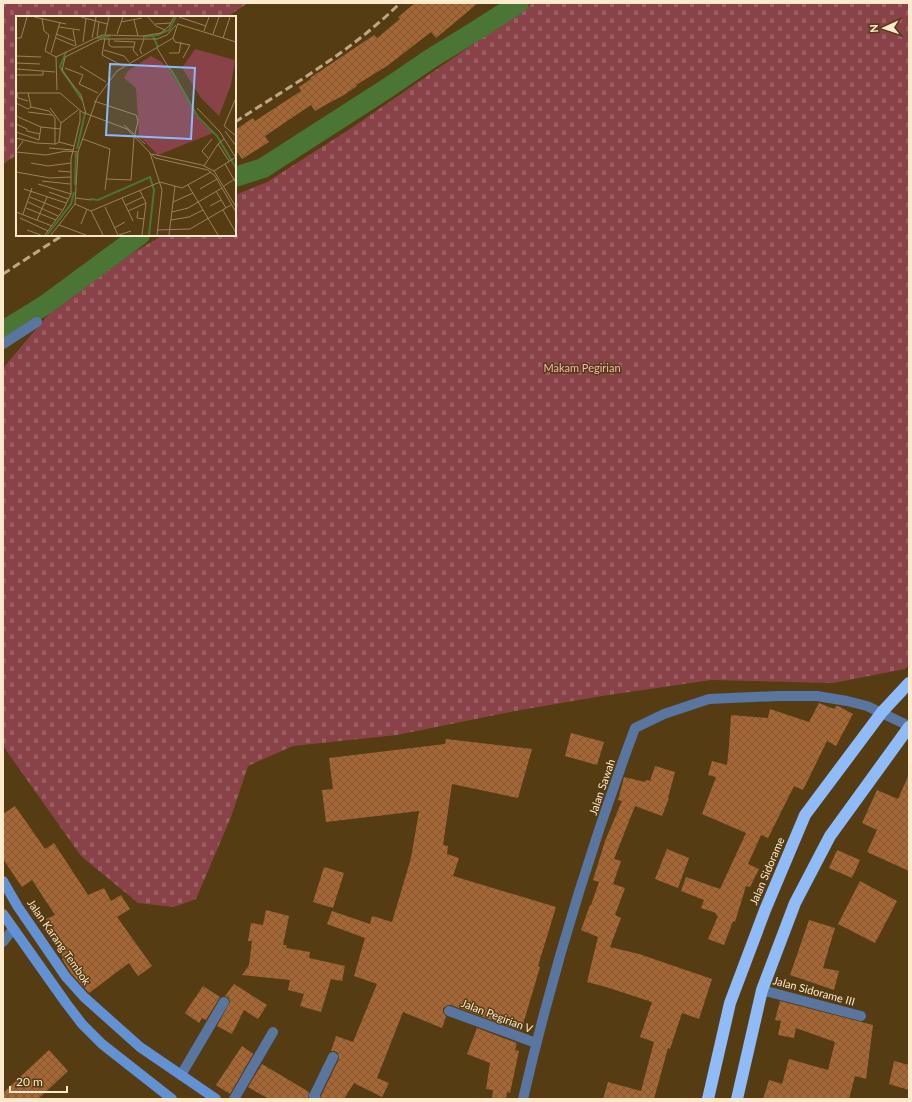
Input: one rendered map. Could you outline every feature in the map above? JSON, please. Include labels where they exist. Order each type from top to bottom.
[{"type":"highway","name":"Jalan Sidorame","points":[[708,1099],[730,1003],[765,910],[805,816],[882,712],[909,683]]},
{"type":"highway","points":[[737,1099],[762,990],[795,903],[830,836],[909,726]]},
{"type":"main road","name":"Jalan Karang Tembok","points":[[3,881],[66,977],[84,998],[140,1047],[216,1099]]},
{"type":"main road","points":[[3,914],[82,1024],[102,1044],[172,1099]]},
{"type":"street","points":[[3,344],[37,322]]},
{"type":"street","name":"Jalan Sawah","points":[[523,1099],[536,1043],[579,890],[635,728],[664,714],[709,699],[778,696],[817,696],[867,706],[909,726]]},
{"type":"street","points":[[3,942],[13,929]]},
{"type":"street","name":"Jalan Sidorame III","points":[[762,990],[861,1016]]},
{"type":"street","points":[[181,1076],[224,1002]]},
{"type":"street","name":"Jalan Pegirian V","points":[[450,1011],[536,1043]]},
{"type":"street","points":[[234,1099],[273,1032]]},
{"type":"street","points":[[316,1099],[314,1096],[333,1057]]},
{"type":"green space","points":[[3,3],[248,3],[228,16],[16,16],[16,156],[3,164]]},
{"type":"green space","name":"Makam Pegirian","points":[[533,3],[909,3],[909,665],[905,669],[833,683],[711,680],[602,696],[515,711],[397,735],[293,746],[248,766],[231,817],[196,899],[174,907],[138,903],[81,856],[3,746],[3,368],[49,314],[87,280],[161,236],[236,236],[236,195],[267,182],[350,129]]},
{"type":"building","points":[[415,3],[478,3],[436,38],[431,32],[387,66],[356,85],[357,86],[344,95],[315,111],[311,105],[265,136],[269,142],[242,159],[236,150],[236,129],[253,118],[255,121],[301,91],[299,87],[311,79],[310,78],[374,35],[377,38],[400,19],[398,17]]},
{"type":"building","points":[[819,703],[834,709],[838,706],[853,714],[836,746],[827,741],[803,790],[794,786],[768,838],[761,835],[748,864],[759,869],[750,887],[746,886],[735,922],[733,921],[724,945],[708,939],[718,916],[716,913],[701,908],[704,900],[681,891],[686,877],[720,889],[746,833],[702,814],[716,777],[708,775],[712,761],[727,765],[731,715],[768,718],[770,709],[809,722]]},
{"type":"building","points":[[571,733],[604,742],[597,765],[565,756]]},
{"type":"building","points":[[446,739],[532,749],[518,798],[452,784],[443,845],[448,846],[447,854],[459,858],[453,876],[556,907],[538,966],[540,967],[521,1031],[451,1005],[443,1008],[443,1012],[446,1017],[442,1028],[403,1012],[377,1078],[389,1083],[382,1097],[354,1083],[344,1099],[322,1099],[321,1096],[339,1059],[338,1053],[331,1051],[336,1036],[353,1042],[377,984],[354,976],[365,938],[327,924],[332,911],[370,924],[372,916],[392,922],[411,858],[419,811],[326,822],[322,790],[333,789],[329,758],[445,744]]},
{"type":"building","points":[[655,766],[675,772],[669,798],[662,816],[635,806],[614,859],[621,861],[613,884],[625,888],[615,915],[621,918],[610,947],[639,954],[712,979],[699,1019],[682,1013],[670,1049],[668,1048],[654,1099],[603,1099],[608,1082],[641,1091],[654,1042],[640,1037],[652,1002],[587,982],[598,937],[581,930],[599,882],[593,880],[605,841],[622,801],[618,800],[624,777],[645,782],[646,780],[650,781]]},
{"type":"building","points":[[909,774],[909,871],[867,852],[877,830],[862,823],[877,790],[898,799]]},
{"type":"building","points":[[15,806],[45,849],[54,843],[88,895],[104,888],[111,901],[121,895],[130,909],[117,917],[152,966],[138,976],[129,963],[89,993],[71,973],[62,959],[63,958],[46,919],[55,915],[32,880],[22,887],[3,859],[3,814]]},
{"type":"building","points":[[667,849],[689,858],[678,888],[655,879]]},
{"type":"building","points":[[837,850],[860,860],[852,878],[829,868]]},
{"type":"building","points":[[324,867],[344,873],[333,908],[313,902]]},
{"type":"building","points":[[860,881],[897,901],[875,943],[838,924]]},
{"type":"building","points":[[266,910],[289,916],[283,945],[287,945],[286,948],[310,952],[309,958],[345,966],[342,981],[331,979],[321,1012],[300,1006],[304,994],[288,990],[290,980],[242,975],[249,965],[252,941],[248,941],[251,923],[263,925]]},
{"type":"building","points":[[809,920],[835,928],[823,968],[839,971],[834,990],[790,975]]},
{"type":"building","points":[[234,984],[267,1005],[258,1019],[244,1010],[232,1034],[217,1026],[230,1002],[229,998],[225,996]]},
{"type":"building","points":[[203,986],[220,997],[206,1020],[202,1018],[199,1023],[185,1013]]},
{"type":"building","points":[[780,1001],[873,1025],[866,1079],[855,1076],[849,1099],[763,1099],[769,1080],[782,1084],[789,1059],[828,1070],[835,1042],[796,1028],[794,1038],[778,1035],[781,1021],[775,1020]]},
{"type":"building","points":[[477,1028],[517,1043],[515,1050],[519,1051],[510,1093],[507,1092],[506,1099],[492,1099],[493,1090],[486,1089],[490,1063],[467,1054]]},
{"type":"building","points":[[242,1046],[253,1054],[230,1094],[216,1085]]},
{"type":"building","points":[[49,1050],[68,1071],[38,1099],[3,1099],[3,1093]]},
{"type":"building","points":[[894,1061],[909,1065],[909,1090],[889,1084]]},
{"type":"building","points":[[262,1064],[309,1092],[308,1099],[269,1099],[248,1087]]},
{"type":"waterway","points":[[236,177],[263,168],[519,3]]},
{"type":"waterway","points":[[3,331],[45,305],[139,236]]},
{"type":"railway","points":[[236,121],[300,81],[342,52],[362,37],[400,3]]},
{"type":"railway","points":[[3,274],[61,236]]}]
